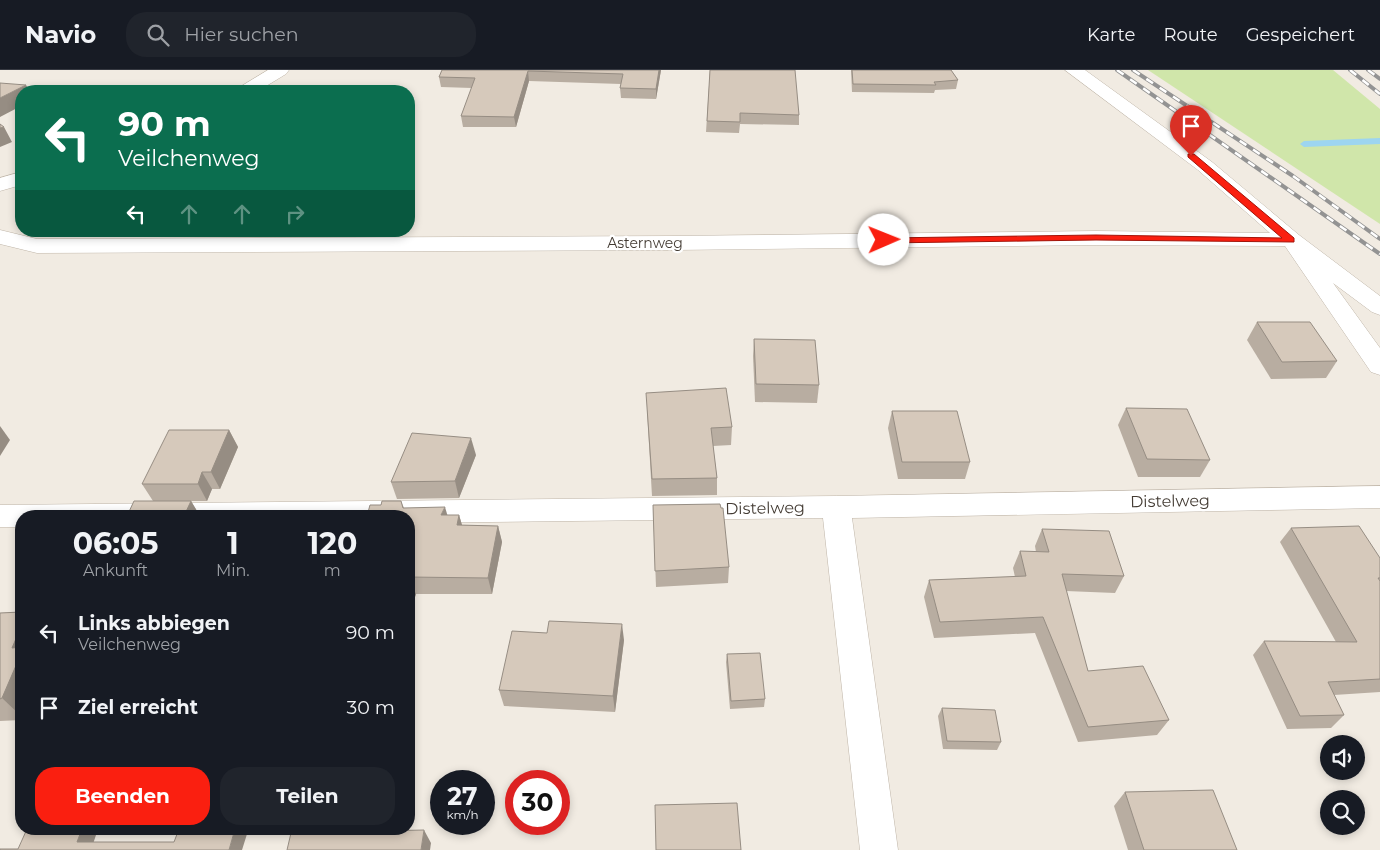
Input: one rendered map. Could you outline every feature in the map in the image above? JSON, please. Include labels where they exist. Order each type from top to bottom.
[{"type":"street","points":[[256,85],[280,70]]},
{"type":"street","points":[[1074,70],[1205,166],[1291,240],[1380,307]]},
{"type":"street","points":[[0,185],[15,180]]},
{"type":"street","name":"Asternweg","points":[[0,237],[37,246],[662,243],[1096,238],[1291,240]]},
{"type":"street","points":[[1291,240],[1380,366]]},
{"type":"street","name":"Distelweg","points":[[415,512],[836,507],[1380,497]]},
{"type":"street","points":[[836,507],[879,850]]},
{"type":"street","name":"Distelweg","points":[[0,516],[15,516]]},
{"type":"green space","points":[[1148,70],[1333,70],[1380,109],[1380,224]]},
{"type":"building","points":[[442,70],[659,70],[656,89],[620,88],[623,74],[528,71],[514,117],[461,116],[475,78],[439,77]]},
{"type":"building","points":[[710,70],[795,70],[799,115],[740,113],[740,122],[707,121]]},
{"type":"building","points":[[852,70],[951,70],[958,80],[934,82],[936,85],[853,84]]},
{"type":"building","points":[[0,83],[26,85],[15,85],[15,90],[0,98]]},
{"type":"building","points":[[1257,322],[1310,322],[1337,361],[1282,362]]},
{"type":"building","points":[[754,339],[815,340],[819,385],[756,384]]},
{"type":"building","points":[[726,388],[732,427],[711,428],[717,478],[652,479],[646,393]]},
{"type":"building","points":[[1126,408],[1187,409],[1210,460],[1147,459]]},
{"type":"building","points":[[892,411],[957,411],[970,462],[902,462]]},
{"type":"building","points":[[169,430],[229,430],[211,472],[202,472],[198,484],[142,484]]},
{"type":"building","points":[[412,433],[471,438],[455,481],[391,482]]},
{"type":"building","points":[[134,501],[191,501],[187,510],[130,510]]},
{"type":"building","points":[[382,501],[401,501],[403,508],[445,507],[441,515],[459,515],[457,525],[498,526],[488,578],[415,577],[415,510],[369,510],[370,505],[381,505]]},
{"type":"building","points":[[720,504],[721,508],[723,508],[729,567],[655,571],[653,505]]},
{"type":"building","points":[[1359,526],[1380,558],[1380,578],[1378,578],[1380,581],[1380,679],[1328,682],[1344,715],[1300,716],[1264,641],[1357,642],[1291,528]]},
{"type":"building","points":[[1042,529],[1109,531],[1124,576],[1062,574],[1088,671],[1143,666],[1169,720],[1088,727],[1043,617],[940,622],[929,580],[1026,576],[1020,551],[1049,552]]},
{"type":"building","points":[[15,612],[15,641],[12,648],[15,648],[15,668],[0,699],[0,613]]},
{"type":"building","points":[[549,621],[622,624],[613,696],[499,690],[512,631],[547,633]]},
{"type":"building","points":[[760,653],[765,699],[731,701],[727,654]]},
{"type":"building","points":[[942,708],[995,710],[1001,742],[947,741]]},
{"type":"building","points":[[1213,790],[1237,850],[1144,850],[1125,792]]},
{"type":"building","points":[[737,803],[741,850],[656,850],[655,805]]},
{"type":"building","points":[[415,830],[424,830],[421,850],[287,850],[291,835],[415,835]]},
{"type":"building","points":[[24,835],[80,835],[77,842],[174,842],[177,835],[233,835],[229,850],[0,850],[18,849]]},
{"type":"waterway","points":[[1304,144],[1380,141]]},
{"type":"railway","points":[[1117,70],[1380,254]]},
{"type":"railway","points":[[1133,70],[1293,176],[1380,239]]},
{"type":"railway","points":[[1350,70],[1380,94]]},
{"type":"railway","points":[[1368,70],[1380,79]]},
{"type":"route","points":[[884,240],[1096,238],[1291,240],[1191,156]]}]
